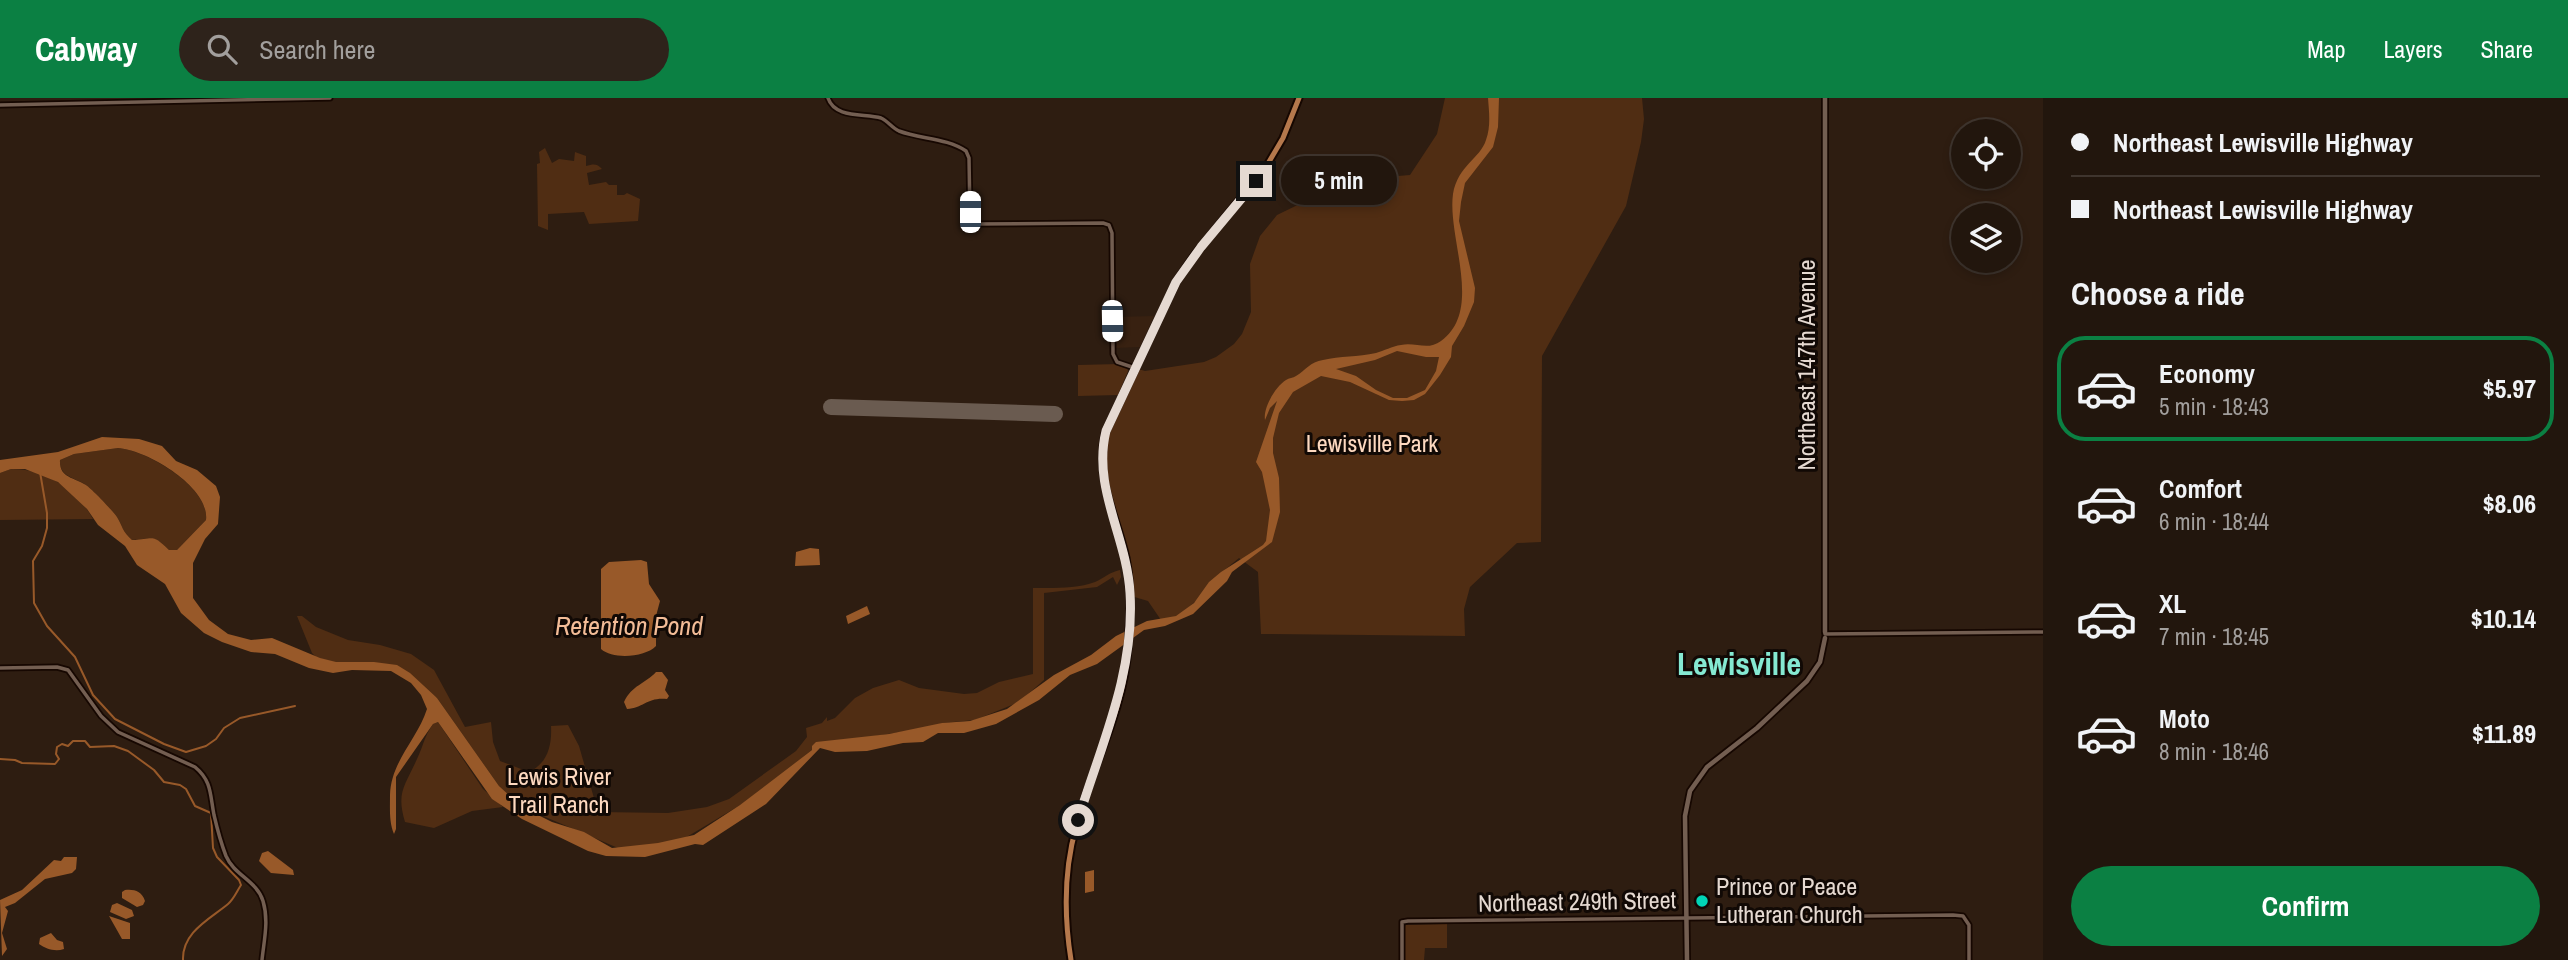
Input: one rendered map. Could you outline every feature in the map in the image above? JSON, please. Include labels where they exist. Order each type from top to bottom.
[{"type":"main road","points":[[1071,960],[1066,899],[1071,847],[1120,696],[1128,653],[1131,596],[1128,568],[1105,490],[1102,460],[1106,431],[1176,282],[1262,172],[1283,138],[1299,98]]},
{"type":"main road","name":"Northeast 147th Avenue","points":[[1687,918],[1685,816],[1692,786],[1707,767],[1759,726],[1811,676],[1820,662],[1825,635],[1825,98]]},
{"type":"main road","points":[[1687,918],[1687,960]]},
{"type":"street","points":[[0,105],[330,98]]},
{"type":"street","points":[[828,98],[831,105],[838,109],[860,117],[880,118],[899,131],[967,151],[970,216],[972,222],[978,225],[1107,224],[1112,233],[1113,354],[1116,361],[1135,368]]},
{"type":"street","points":[[1825,635],[2043,632]]},
{"type":"street","points":[[0,668],[57,667],[71,674],[101,716],[118,732],[195,766],[206,777],[228,860],[255,886],[262,900],[266,923],[262,960]]},
{"type":"street","name":"Northeast 249th Street","points":[[1402,960],[1402,922],[1963,916],[1969,925],[1969,960]]},
{"type":"shaded area","points":[[1154,316],[1140,347],[1115,348],[1114,317]]},
{"type":"green space","name":"Lewisville Park","points":[[1445,98],[1642,98],[1644,119],[1641,142],[1626,206],[1542,356],[1541,542],[1517,543],[1470,587],[1464,609],[1465,636],[1261,634],[1258,572],[1239,558],[1209,583],[1199,598],[1178,616],[1161,620],[1148,601],[1131,596],[1104,481],[1104,442],[1135,368],[1145,371],[1204,362],[1234,344],[1242,334],[1251,312],[1250,264],[1260,236],[1277,215],[1349,180],[1410,175],[1437,134]]},
{"type":"green space","points":[[545,148],[552,163],[559,159],[574,161],[575,152],[586,156],[586,166],[595,164],[602,169],[587,173],[589,185],[606,182],[609,185],[617,185],[617,195],[627,193],[640,199],[638,221],[589,224],[584,212],[548,214],[548,230],[538,226],[537,164],[540,163],[539,152]]},
{"type":"green space","points":[[1119,364],[1127,367],[1128,371],[1118,395],[1078,396],[1078,365]]},
{"type":"green space","points":[[118,448],[144,455],[159,463],[174,472],[198,495],[205,508],[206,520],[177,550],[169,550],[152,539],[132,540],[102,500],[86,485],[68,476],[60,466],[60,460],[74,454]]},
{"type":"green space","points":[[11,469],[35,472],[58,482],[78,498],[93,519],[0,520],[0,473]]},
{"type":"green space","name":"Lewis River Trail Ranch","points":[[1120,570],[1121,577],[1117,585],[1113,577],[1097,587],[1044,593],[1044,680],[1019,702],[975,720],[816,743],[812,750],[742,804],[685,838],[650,846],[618,848],[522,807],[499,786],[437,698],[395,670],[336,664],[316,657],[297,616],[302,616],[316,627],[348,640],[411,654],[434,670],[465,727],[491,722],[493,742],[500,761],[529,772],[541,764],[548,753],[551,726],[568,725],[579,746],[598,812],[668,813],[707,807],[729,799],[796,751],[807,737],[806,728],[822,723],[827,717],[827,721],[835,718],[855,698],[873,688],[899,680],[919,688],[964,694],[977,693],[999,682],[1033,674],[1033,588],[1081,586]]},
{"type":"green space","points":[[438,722],[483,789],[503,807],[472,811],[434,828],[405,822],[401,803],[403,789],[427,734],[433,724]]},
{"type":"green space","points":[[1447,924],[1447,948],[1425,948],[1424,960],[1404,960],[1406,925]]},
{"type":"water","points":[[1488,98],[1499,98],[1498,127],[1493,147],[1465,183],[1459,221],[1475,288],[1474,302],[1452,346],[1451,357],[1425,394],[1414,400],[1389,400],[1350,382],[1321,376],[1293,392],[1279,413],[1273,438],[1273,453],[1279,478],[1280,512],[1272,542],[1232,572],[1227,581],[1193,614],[1165,626],[1144,630],[1097,664],[1070,675],[1039,700],[996,724],[964,733],[938,733],[923,742],[903,743],[867,751],[835,752],[820,748],[766,804],[703,845],[695,844],[645,857],[606,856],[588,851],[522,819],[492,799],[438,722],[433,724],[396,777],[394,834],[390,815],[391,783],[427,709],[421,695],[411,683],[391,671],[352,670],[333,673],[309,668],[275,654],[251,652],[204,633],[181,613],[165,584],[137,565],[125,546],[98,525],[87,509],[58,482],[25,469],[11,469],[0,473],[0,460],[58,452],[102,437],[139,439],[162,446],[176,461],[197,470],[216,486],[220,497],[218,524],[205,539],[193,563],[193,598],[209,620],[228,634],[251,640],[272,638],[336,662],[397,665],[410,673],[437,698],[499,786],[522,807],[552,822],[584,832],[612,848],[658,843],[694,835],[740,805],[812,750],[816,742],[970,721],[1007,709],[1116,636],[1147,621],[1176,616],[1194,603],[1209,582],[1221,572],[1263,545],[1266,541],[1270,510],[1262,472],[1256,462],[1277,401],[1270,408],[1265,420],[1266,410],[1278,388],[1286,380],[1319,361],[1376,353],[1406,344],[1436,344],[1454,328],[1460,311],[1462,292],[1453,194],[1459,176],[1486,140],[1489,124]],"holes":[[[1397,351],[1439,357],[1436,371],[1425,390],[1407,398],[1393,398],[1356,376],[1336,369],[1375,360]],[[118,448],[145,455],[160,463],[188,483],[198,495],[205,508],[206,520],[177,550],[169,550],[152,538],[132,540],[102,500],[86,485],[65,474],[60,466],[60,460],[74,454]]]},
{"type":"water","points":[[810,548],[819,549],[820,565],[795,566],[796,552]]},
{"type":"water","name":"Retention Pond","points":[[609,562],[647,562],[649,584],[660,601],[656,616],[656,646],[637,655],[613,655],[601,649],[601,569]]},
{"type":"water","points":[[867,606],[870,614],[848,624],[846,616]]},
{"type":"water","points":[[656,672],[662,672],[668,680],[665,690],[669,696],[667,699],[627,709],[624,702],[627,696]]},
{"type":"water","points":[[268,851],[293,870],[294,875],[271,873],[259,861],[262,853]]},
{"type":"water","points":[[64,857],[77,857],[76,869],[72,873],[45,879],[15,903],[5,907],[8,911],[2,933],[7,949],[2,956],[0,900],[22,890],[54,860],[61,861]]},
{"type":"water","points":[[1094,870],[1094,891],[1085,893],[1085,872]]},
{"type":"water","points":[[125,890],[140,893],[145,901],[143,905],[137,907],[122,898],[122,892]]},
{"type":"water","points":[[117,903],[132,910],[134,916],[126,919],[110,912],[112,905]]},
{"type":"water","points":[[109,916],[130,923],[130,939],[122,939]]},
{"type":"water","points":[[51,933],[63,942],[64,949],[51,950],[39,944],[40,938]]},
{"type":"waterway","points":[[40,472],[47,528],[42,546],[33,561],[34,603],[47,626],[75,657],[93,695],[115,719],[186,752],[206,746],[216,739],[224,728],[240,718],[295,706]]},
{"type":"waterway","points":[[0,759],[55,764],[59,759],[56,754],[57,747],[62,744],[68,746],[73,741],[85,741],[90,747],[114,746],[128,751],[154,770],[164,782],[186,789],[195,806],[211,813],[213,848],[217,857],[241,885],[230,902],[192,934],[184,950],[183,960]]},
{"type":"runway","points":[[831,407],[1055,414]]},
{"type":"place","name":"Prince or Peace Lutheran Church","points":[[1702,901]]},
{"type":"district","name":"Lewisville","points":[[1739,664]]},
{"type":"route","points":[[1078,820],[1120,696],[1128,653],[1128,568],[1103,478],[1102,453],[1106,431],[1176,282],[1201,247],[1256,181]]}]
